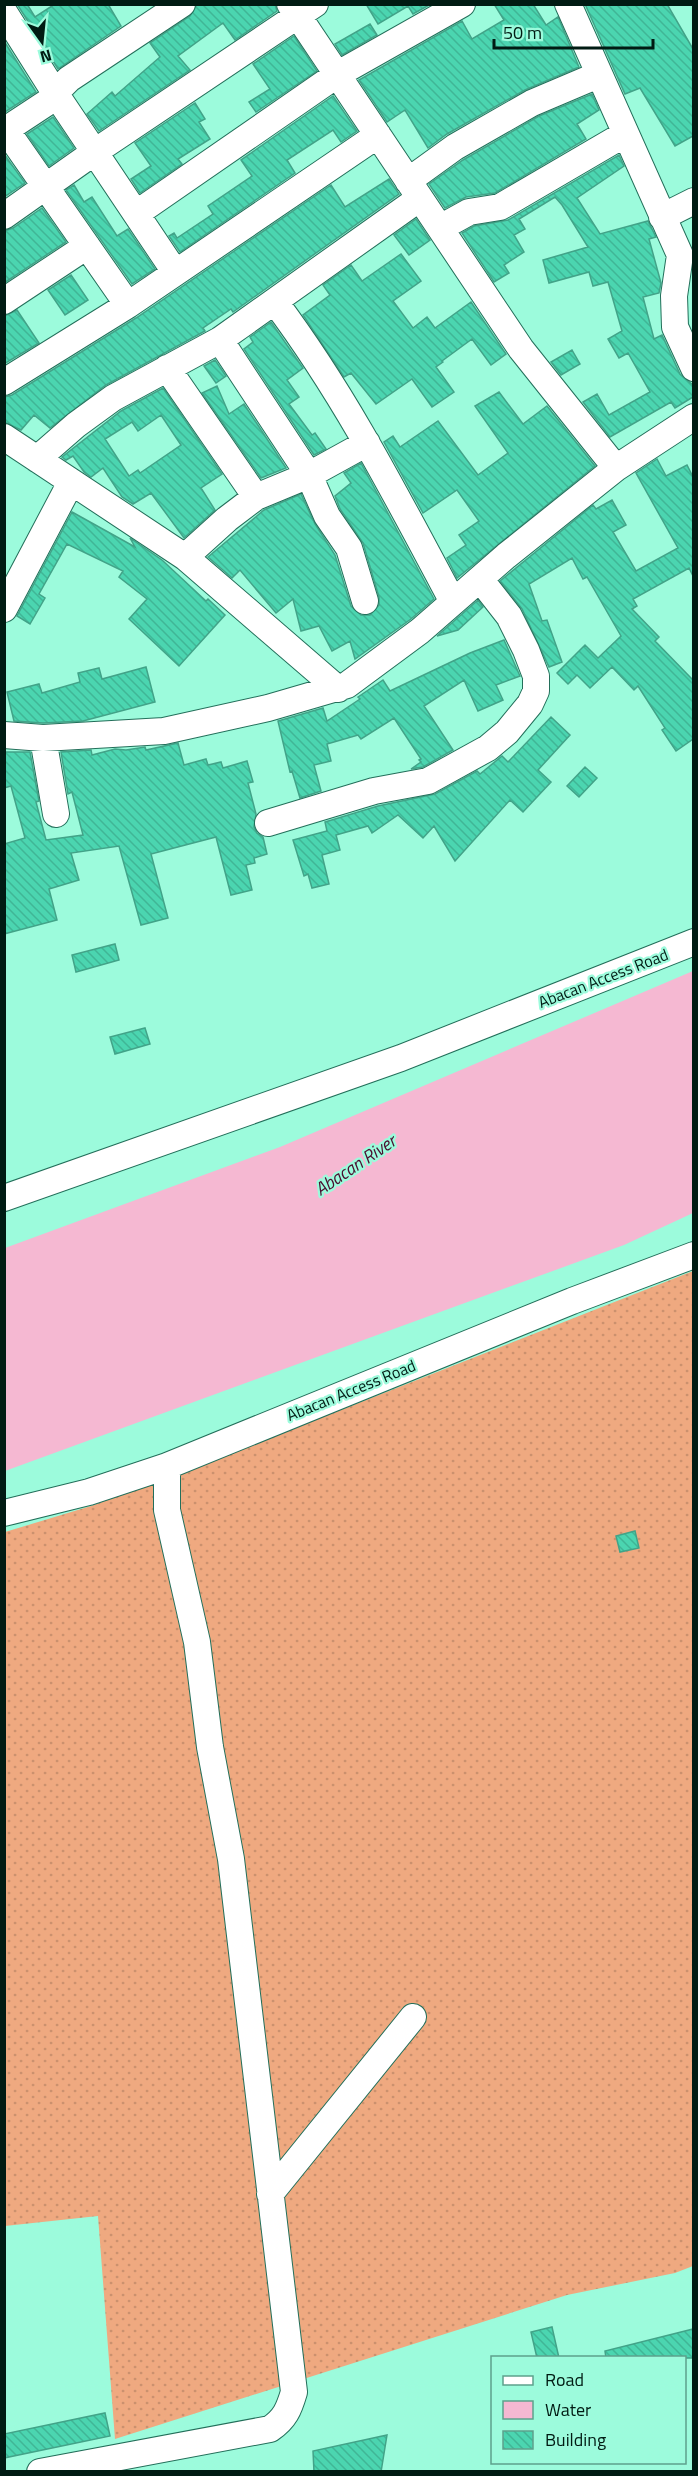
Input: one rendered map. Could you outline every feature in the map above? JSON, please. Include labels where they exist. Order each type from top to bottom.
[{"type":"street","points":[[128,305],[5,129],[57,96],[61,87],[69,79],[182,4]]},
{"type":"street","points":[[137,213],[338,74],[462,4]]},
{"type":"street","points":[[568,4],[680,255],[674,296],[675,327],[693,368]]},
{"type":"street","points":[[4,216],[301,8],[338,74],[521,349],[616,468]]},
{"type":"street","points":[[4,12],[57,96],[175,272]]},
{"type":"street","points":[[37,459],[76,425],[113,398],[220,340],[275,302],[414,189],[455,147],[532,103],[598,75]]},
{"type":"street","points":[[4,382],[128,305],[378,135]]},
{"type":"street","points":[[440,228],[469,212],[500,207],[625,135]]},
{"type":"street","points":[[662,217],[693,201]]},
{"type":"street","points":[[4,301],[87,246]]},
{"type":"street","points":[[275,302],[298,332],[367,443],[453,602]]},
{"type":"street","points":[[220,340],[309,476],[327,516],[349,548],[364,601]]},
{"type":"street","points":[[167,368],[256,498]]},
{"type":"street","points":[[4,735],[43,738],[164,731],[268,708],[347,685],[420,631],[616,468],[693,417]]},
{"type":"street","points":[[4,437],[185,557],[338,689]]},
{"type":"street","points":[[185,557],[227,519],[256,498],[309,476],[367,443]]},
{"type":"street","points":[[4,609],[71,482]]},
{"type":"street","points":[[268,823],[374,791],[428,781],[488,748],[507,732],[530,704],[536,691],[536,676],[509,616],[480,579]]},
{"type":"street","points":[[43,738],[56,814]]},
{"type":"street","name":"Abacan Access Road","points":[[4,1198],[401,1058],[693,942]]},
{"type":"street","name":"Abacan Access Road","points":[[4,1513],[88,1492],[167,1466],[572,1301],[693,1256]]},
{"type":"street","points":[[40,2472],[270,2430],[282,2421],[290,2410],[294,2392],[231,1859],[210,1747],[197,1642],[168,1510],[167,1466]]},
{"type":"street","points":[[270,2194],[412,2017]]},
{"type":"shaded area","points":[[693,1271],[693,2266],[675,2273],[567,2295],[115,2439],[98,2216],[5,2226],[5,1532],[91,1506],[194,1468]]},
{"type":"water","name":"Abacan River","points":[[693,971],[693,1213],[624,1245],[5,1471],[5,1248],[280,1147]]},
{"type":"building","points":[[17,4],[27,4],[35,17],[55,4],[108,4],[121,26],[58,69]]},
{"type":"building","points":[[197,4],[275,4],[277,11],[235,40],[223,23],[178,56],[190,70],[99,131],[87,114],[112,92],[115,96],[160,57],[150,43],[190,16]]},
{"type":"building","points":[[366,4],[431,4],[413,14],[408,6],[378,24]]},
{"type":"building","points":[[494,4],[533,4],[546,25],[558,17],[579,67],[525,90],[447,134],[428,148],[405,110],[387,122],[359,80],[462,21],[472,39],[504,20]]},
{"type":"building","points":[[585,4],[667,4],[693,49],[693,136],[675,146],[640,88],[625,94]]},
{"type":"building","points":[[370,24],[377,35],[342,55],[335,44]]},
{"type":"building","points":[[294,36],[317,71],[256,112],[249,102],[270,89],[253,64]]},
{"type":"building","points":[[4,41],[36,92],[5,112],[4,112]]},
{"type":"building","points":[[592,94],[599,110],[577,124],[586,139],[495,193],[466,197],[445,208],[429,184],[463,160],[539,116]]},
{"type":"building","points":[[333,96],[357,131],[341,142],[333,130],[287,160],[295,173],[180,252],[169,236],[174,233],[177,238],[213,214],[208,206],[252,176],[241,160]]},
{"type":"building","points":[[195,103],[205,119],[199,122],[210,139],[178,159],[182,164],[140,193],[131,179],[151,166],[135,143]]},
{"type":"building","points":[[53,117],[74,148],[49,166],[27,134]]},
{"type":"building","points":[[4,154],[25,183],[4,197]]},
{"type":"building","points":[[619,155],[624,166],[577,198],[600,234],[648,221],[656,237],[649,239],[661,283],[659,293],[643,297],[654,339],[662,335],[680,374],[693,385],[693,397],[675,408],[671,402],[610,437],[583,402],[597,394],[609,415],[650,392],[628,353],[619,358],[608,339],[622,331],[608,282],[593,286],[589,272],[549,283],[543,260],[588,247],[562,205],[555,197],[519,219],[525,229],[514,235],[524,252],[504,265],[509,273],[494,282],[462,233],[474,226],[508,220]]},
{"type":"building","points":[[389,179],[399,194],[233,312],[231,309],[203,328],[205,331],[106,385],[50,428],[34,415],[21,430],[4,422],[4,397],[12,395],[136,318],[331,185],[345,207]]},
{"type":"building","points":[[74,185],[84,202],[92,197],[117,236],[128,229],[155,269],[132,284],[66,190]]},
{"type":"building","points":[[42,208],[66,242],[4,283],[4,231],[13,228]]},
{"type":"building","points":[[416,219],[430,240],[409,255],[394,235]]},
{"type":"building","points":[[401,254],[421,281],[393,301],[413,328],[427,317],[435,328],[471,302],[506,354],[491,365],[472,339],[436,367],[454,392],[432,407],[412,379],[376,404],[351,373],[344,377],[303,315],[330,295],[323,285],[351,265],[362,281]]},
{"type":"building","points":[[71,275],[88,300],[65,315],[48,290]]},
{"type":"building","points":[[17,310],[39,343],[4,364],[4,316]]},
{"type":"building","points":[[271,322],[303,368],[287,380],[299,397],[289,404],[312,435],[315,433],[326,449],[314,455],[244,349],[253,342],[250,337]]},
{"type":"building","points":[[572,350],[580,364],[561,375],[551,362]]},
{"type":"building","points":[[215,360],[226,376],[216,383],[204,366]]},
{"type":"building","points":[[217,386],[229,414],[244,404],[286,468],[261,478],[202,393]]},
{"type":"building","points":[[163,388],[222,474],[201,488],[215,510],[184,538],[151,493],[133,504],[122,497],[103,468],[91,477],[84,472],[73,456],[66,460],[62,457],[121,411]],"holes":[[[161,415],[181,445],[140,473],[138,470],[129,476],[105,439],[132,422],[138,431]]]},
{"type":"building","points":[[499,392],[523,424],[547,406],[595,466],[457,578],[447,558],[466,545],[459,535],[479,521],[457,490],[423,513],[384,442],[393,436],[400,447],[438,421],[478,475],[508,453],[475,406]]},
{"type":"building","points":[[657,459],[666,476],[687,465],[693,477],[693,576],[689,568],[633,599],[637,606],[632,609],[659,637],[655,641],[693,680],[693,739],[676,751],[662,730],[665,728],[638,686],[634,690],[612,667],[590,688],[577,675],[568,684],[557,673],[585,645],[598,658],[621,636],[587,577],[583,579],[572,558],[529,584],[542,621],[547,620],[562,662],[549,667],[522,609],[500,581],[593,505],[596,509],[612,500],[626,525],[613,532],[636,571],[678,548],[636,473]]},
{"type":"building","points":[[361,463],[434,599],[411,619],[355,659],[350,641],[332,651],[319,626],[301,631],[293,599],[276,613],[240,570],[232,578],[208,557],[264,510],[301,494],[315,524],[335,555],[351,606],[361,615],[370,615],[379,605],[379,597],[363,543],[340,509],[335,496],[351,483],[344,473]]},
{"type":"building","points":[[72,512],[135,547],[130,538],[162,560],[206,601],[208,599],[225,615],[179,666],[129,619],[147,599],[119,577],[123,571],[67,544],[39,594],[45,598],[30,624],[17,616]]},
{"type":"building","points":[[478,600],[483,607],[458,630],[437,636]]},
{"type":"building","points":[[504,640],[520,676],[496,685],[503,700],[478,711],[464,680],[424,706],[453,750],[423,767],[411,769],[421,762],[419,760],[421,759],[394,718],[361,739],[358,735],[327,744],[331,761],[314,765],[321,791],[300,798],[292,771],[290,772],[278,721],[323,708],[327,721],[383,680],[390,691],[470,653]]},
{"type":"building","points":[[146,667],[155,702],[83,721],[43,723],[14,721],[7,692],[39,684],[42,693],[80,682],[78,673],[99,668],[102,679]]},
{"type":"building","points":[[551,717],[570,735],[538,770],[551,782],[523,812],[510,800],[455,861],[434,826],[423,838],[398,815],[372,833],[368,826],[336,835],[340,850],[322,855],[329,884],[312,888],[308,874],[304,876],[293,840],[327,831],[325,822],[378,806],[435,794],[477,771],[480,774],[502,756],[508,762]]},
{"type":"building","points":[[178,743],[184,765],[206,759],[208,765],[221,762],[223,768],[247,761],[253,782],[248,783],[256,814],[254,827],[263,837],[267,854],[254,858],[255,863],[246,865],[252,890],[231,895],[216,837],[151,854],[168,918],[141,925],[119,846],[71,853],[79,880],[49,889],[57,920],[4,934],[4,844],[25,838],[11,786],[4,788],[4,752],[30,752],[39,801],[36,802],[46,840],[83,835],[72,792],[68,794],[61,752],[91,750],[92,755],[115,749],[145,747],[146,750]]},
{"type":"building","points":[[585,767],[597,778],[579,797],[567,786]]},
{"type":"building","points":[[115,944],[119,960],[76,972],[72,955]]},
{"type":"building","points":[[145,1028],[150,1044],[115,1054],[110,1037]]},
{"type":"building","points":[[635,1531],[639,1548],[620,1552],[616,1536]]},
{"type":"building","points":[[552,2327],[559,2356],[537,2356],[531,2332]]},
{"type":"building","points":[[693,2329],[693,2358],[686,2358],[686,2356],[606,2356],[605,2351]]},
{"type":"building","points":[[105,2413],[110,2436],[4,2458],[4,2434]]},
{"type":"building","points":[[387,2435],[381,2472],[314,2472],[313,2451]]}]
